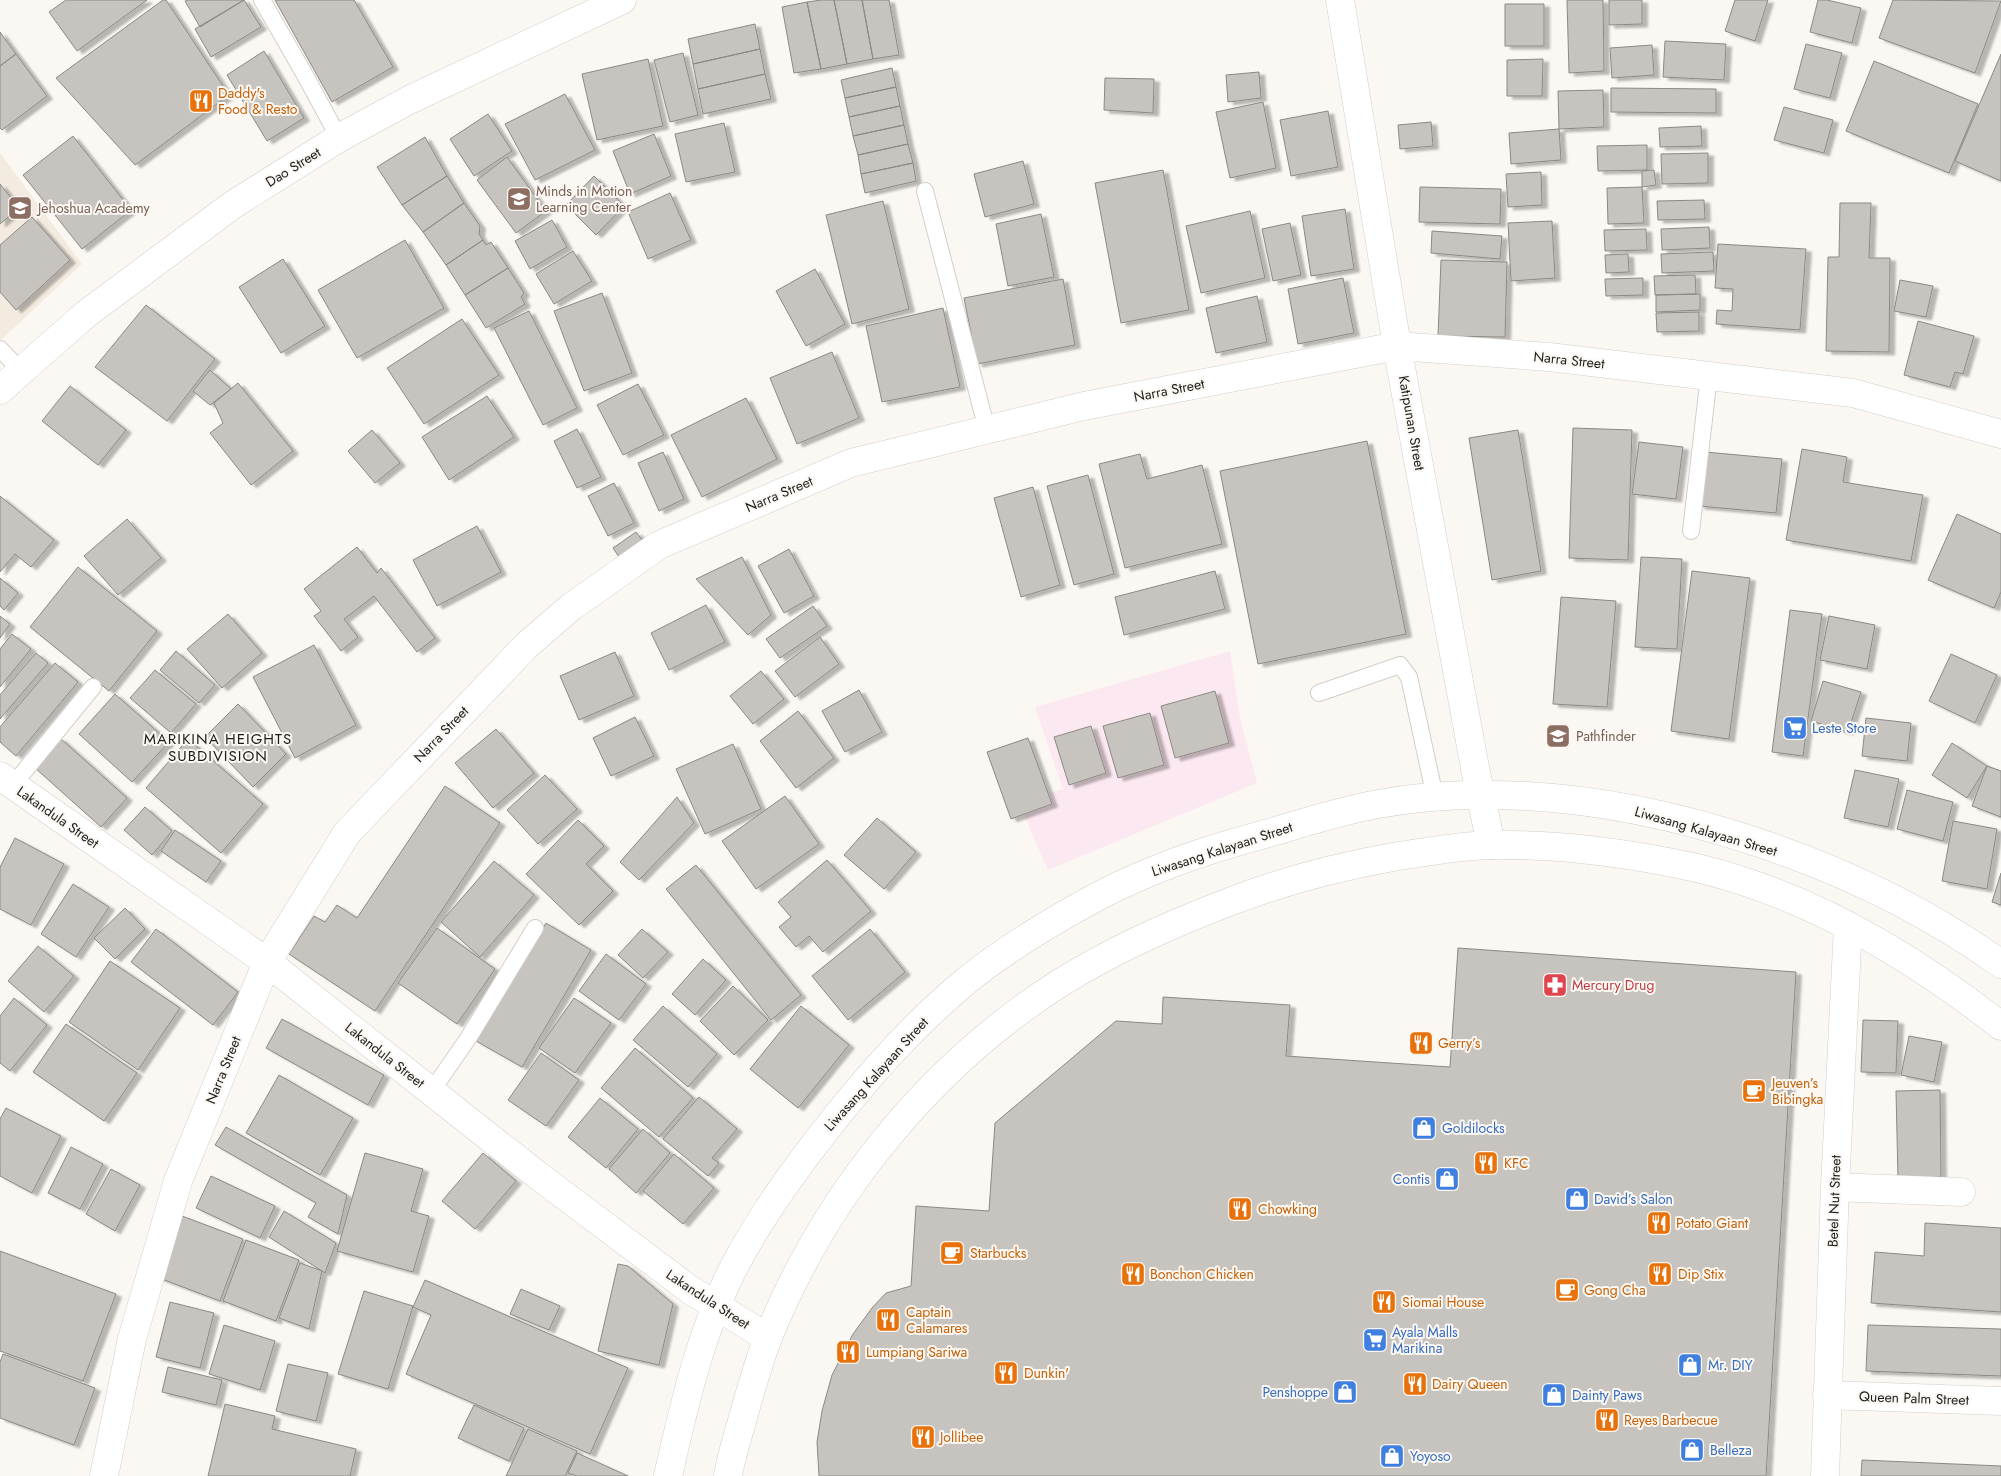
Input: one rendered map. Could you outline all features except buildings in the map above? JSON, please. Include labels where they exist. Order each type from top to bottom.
[{"type":"street","name":"Katipunan Street","points":[[1340,0],[1397,346],[1480,795],[1491,845]]},
{"type":"street","name":"Dao Street","points":[[0,390],[86,314],[234,204],[339,138],[408,100],[615,1]]},
{"type":"street","name":"Narra Street","points":[[104,1476],[132,1339],[178,1181],[267,962],[347,833],[526,644],[571,607],[659,544],[851,463],[1084,406],[1397,346],[1549,357],[1853,393],[2001,434]]},
{"type":"street","name":"Lakandula Street","points":[[7,781],[267,962],[536,1174],[689,1289],[768,1338]]},
{"type":"street","name":"Liwasang Kalayaan Street","points":[[668,1476],[694,1375],[716,1306],[734,1266],[785,1184],[846,1105],[924,1019],[967,980],[1009,949],[1092,899],[1140,876],[1192,855],[1322,817],[1379,804],[1435,797],[1480,795],[1529,796],[1586,802],[1680,820],[1794,856],[1845,876],[1895,899],[1935,921],[2001,964]]},
{"type":"street","points":[[728,1476],[747,1401],[768,1338],[798,1272],[835,1209],[877,1148],[928,1092],[977,1045],[1053,988],[1106,957],[1154,933],[1268,887],[1317,872],[1375,861],[1448,848],[1491,845],[1560,848],[1671,862],[1777,893],[1848,926],[1906,959],[1958,993],[2001,1026]]},
{"type":"street","name":"Betel Nut Street","points":[[1825,1476],[1835,1187],[1848,926]]},
{"type":"street","points":[[1835,1187],[1962,1192]]},
{"type":"street","name":"Queen Palm Street","points":[[1827,1395],[2001,1401]]},
{"type":"lane","points":[[262,0],[339,138]]},
{"type":"lane","points":[[925,191],[987,430]]},
{"type":"lane","points":[[0,349],[21,371]]},
{"type":"lane","points":[[1691,531],[1710,376]]},
{"type":"lane","points":[[1319,693],[1400,665],[1409,677],[1435,797]]},
{"type":"lane","points":[[7,781],[93,687]]},
{"type":"lane","points":[[431,1092],[469,1037],[536,928]]},
{"type":"shaded area","name":"Jehoshua Academy","points":[[0,153],[82,264],[0,341]]},
{"type":"shaded area","points":[[1230,651],[1240,718],[1257,783],[1048,870],[1018,801],[1063,789],[1035,707]]},
{"type":"place","name":"Daddy's Food & Resto","points":[[201,101]]},
{"type":"place","name":"Minds in Motion Learning Center","points":[[519,199]]},
{"type":"place","name":"Jehoshua Academy","points":[[20,208]]},
{"type":"place","name":"Leste Store","points":[[1795,728]]},
{"type":"place","name":"Pathfinder","points":[[1558,736]]},
{"type":"place","name":"Mercury Drug","points":[[1555,985]]},
{"type":"place","name":"Gerry’s","points":[[1421,1043]]},
{"type":"place","name":"Jeuven’s Bibingka","points":[[1754,1091]]},
{"type":"place","name":"Goldilocks","points":[[1424,1128]]},
{"type":"place","name":"KFC","points":[[1486,1163]]},
{"type":"place","name":"Contis","points":[[1447,1179]]},
{"type":"place","name":"David’s Salon","points":[[1577,1199]]},
{"type":"place","name":"Chowking","points":[[1240,1209]]},
{"type":"place","name":"Potato Giant","points":[[1659,1223]]},
{"type":"place","name":"Starbucks","points":[[952,1253]]},
{"type":"place","name":"Bonchon Chicken","points":[[1133,1274]]},
{"type":"place","name":"Dip Stix","points":[[1660,1274]]},
{"type":"place","name":"Gong Cha","points":[[1567,1290]]},
{"type":"place","name":"Siomai House","points":[[1384,1302]]},
{"type":"place","name":"Captain Calamares","points":[[888,1320]]},
{"type":"place","name":"Ayala Malls Marikina","points":[[1375,1340]]},
{"type":"place","name":"Lumpiang Sariwa","points":[[848,1352]]},
{"type":"place","name":"Mr. DIY","points":[[1690,1365]]},
{"type":"place","name":"Dunkin'","points":[[1006,1373]]},
{"type":"place","name":"Dairy Queen","points":[[1415,1384]]},
{"type":"place","name":"Penshoppe","points":[[1345,1392]]},
{"type":"place","name":"Dainty Paws","points":[[1554,1395]]},
{"type":"place","name":"Reyes Barbecue","points":[[1607,1420]]},
{"type":"place","name":"Jollibee","points":[[923,1437]]},
{"type":"place","name":"Belleza","points":[[1692,1450]]},
{"type":"place","name":"Yoyoso","points":[[1392,1456]]},
{"type":"district","name":"MARIKINA HEIGHTS SUBDIVISION","points":[[218,748]]}]
